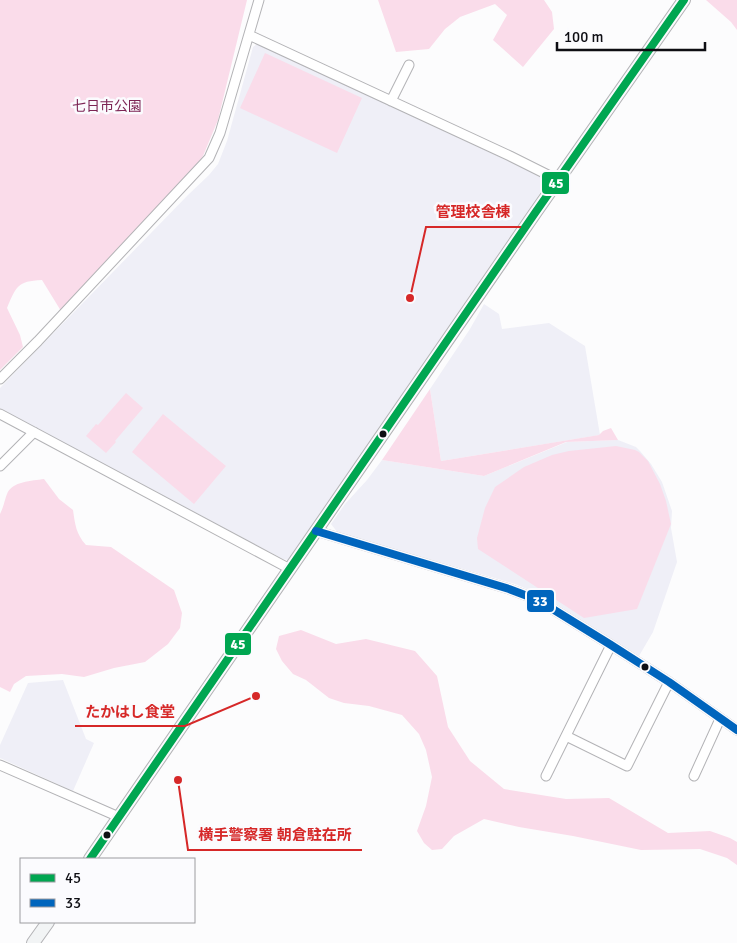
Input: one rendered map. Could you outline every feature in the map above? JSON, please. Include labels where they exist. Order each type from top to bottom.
[{"type":"main road","points":[[91,858],[684,0]]},
{"type":"main road","points":[[33,943],[47,923]]},
{"type":"street","points":[[0,380],[209,158],[220,133],[259,0]]},
{"type":"street","points":[[249,35],[558,180]]},
{"type":"street","points":[[391,101],[409,65]]},
{"type":"street","points":[[0,414],[290,569]]},
{"type":"street","points":[[0,466],[34,432]]},
{"type":"street","points":[[316,531],[509,588],[538,600],[669,682],[737,730]]},
{"type":"street","points":[[546,776],[610,645]]},
{"type":"street","points":[[566,736],[627,766],[669,682]]},
{"type":"street","points":[[694,776],[720,718]]},
{"type":"street","points":[[0,765],[119,817]]},
{"type":"shaded area","points":[[257,44],[549,180],[288,560],[0,409],[0,388],[218,164],[227,141],[253,47]]},
{"type":"shaded area","points":[[484,304],[499,314],[502,329],[549,323],[585,346],[600,435],[441,461],[430,389],[470,329]]},
{"type":"shaded area","points":[[618,440],[636,447],[651,464],[662,482],[672,511],[671,528],[677,562],[653,632],[639,656],[543,596],[515,584],[338,533],[331,524],[345,504],[382,460],[484,476],[567,442]]},
{"type":"shaded area","points":[[63,680],[86,739],[94,743],[73,791],[0,758],[0,745],[28,683]]},
{"type":"green space","name":"七日市公園","points":[[0,0],[247,0],[218,120],[203,156],[188,176],[61,311],[42,280],[27,282],[18,286],[7,308],[20,335],[23,347],[0,370]]},
{"type":"green space","points":[[378,0],[544,0],[552,12],[554,29],[523,67],[493,40],[507,15],[495,4],[460,17],[445,29],[429,49],[396,52]]},
{"type":"green space","points":[[706,0],[737,0],[737,30],[731,22]]},
{"type":"green space","points":[[265,53],[362,98],[337,153],[240,108]]},
{"type":"green space","points":[[430,389],[441,461],[599,435],[611,428],[618,440],[566,442],[484,476],[382,460]]},
{"type":"green space","points":[[126,393],[143,408],[106,453],[86,436]]},
{"type":"green space","points":[[163,414],[226,466],[194,504],[132,452]]},
{"type":"green space","points":[[616,446],[635,450],[648,461],[660,484],[671,524],[637,609],[584,618],[478,549],[477,538],[485,508],[495,487],[524,467],[552,455],[569,451]]},
{"type":"green space","points":[[44,479],[59,499],[73,510],[78,533],[86,545],[111,547],[174,590],[182,613],[180,628],[168,644],[145,662],[114,668],[84,677],[62,674],[26,676],[14,684],[10,692],[0,687],[0,514],[7,494],[13,486],[23,482]]},
{"type":"green space","points":[[301,630],[336,644],[366,639],[415,651],[437,676],[448,727],[470,761],[504,789],[566,799],[609,798],[668,833],[710,831],[730,838],[737,842],[737,865],[727,858],[700,849],[641,850],[484,819],[454,836],[442,849],[432,850],[424,843],[417,831],[426,806],[432,777],[426,750],[419,734],[402,715],[329,698],[306,680],[293,674],[282,661],[276,649],[279,636]]},
{"type":"transit line","name":"45","points":[[91,858],[684,0]]},
{"type":"transit line","name":"33","points":[[316,531],[509,589],[538,600],[669,682],[737,730]]},
{"type":"place","name":"管理校舎棟","points":[[410,298]]},
{"type":"place","name":"たかはし食堂","points":[[256,696]]},
{"type":"place","name":"横手警察署 朝倉駐在所","points":[[178,780]]}]
